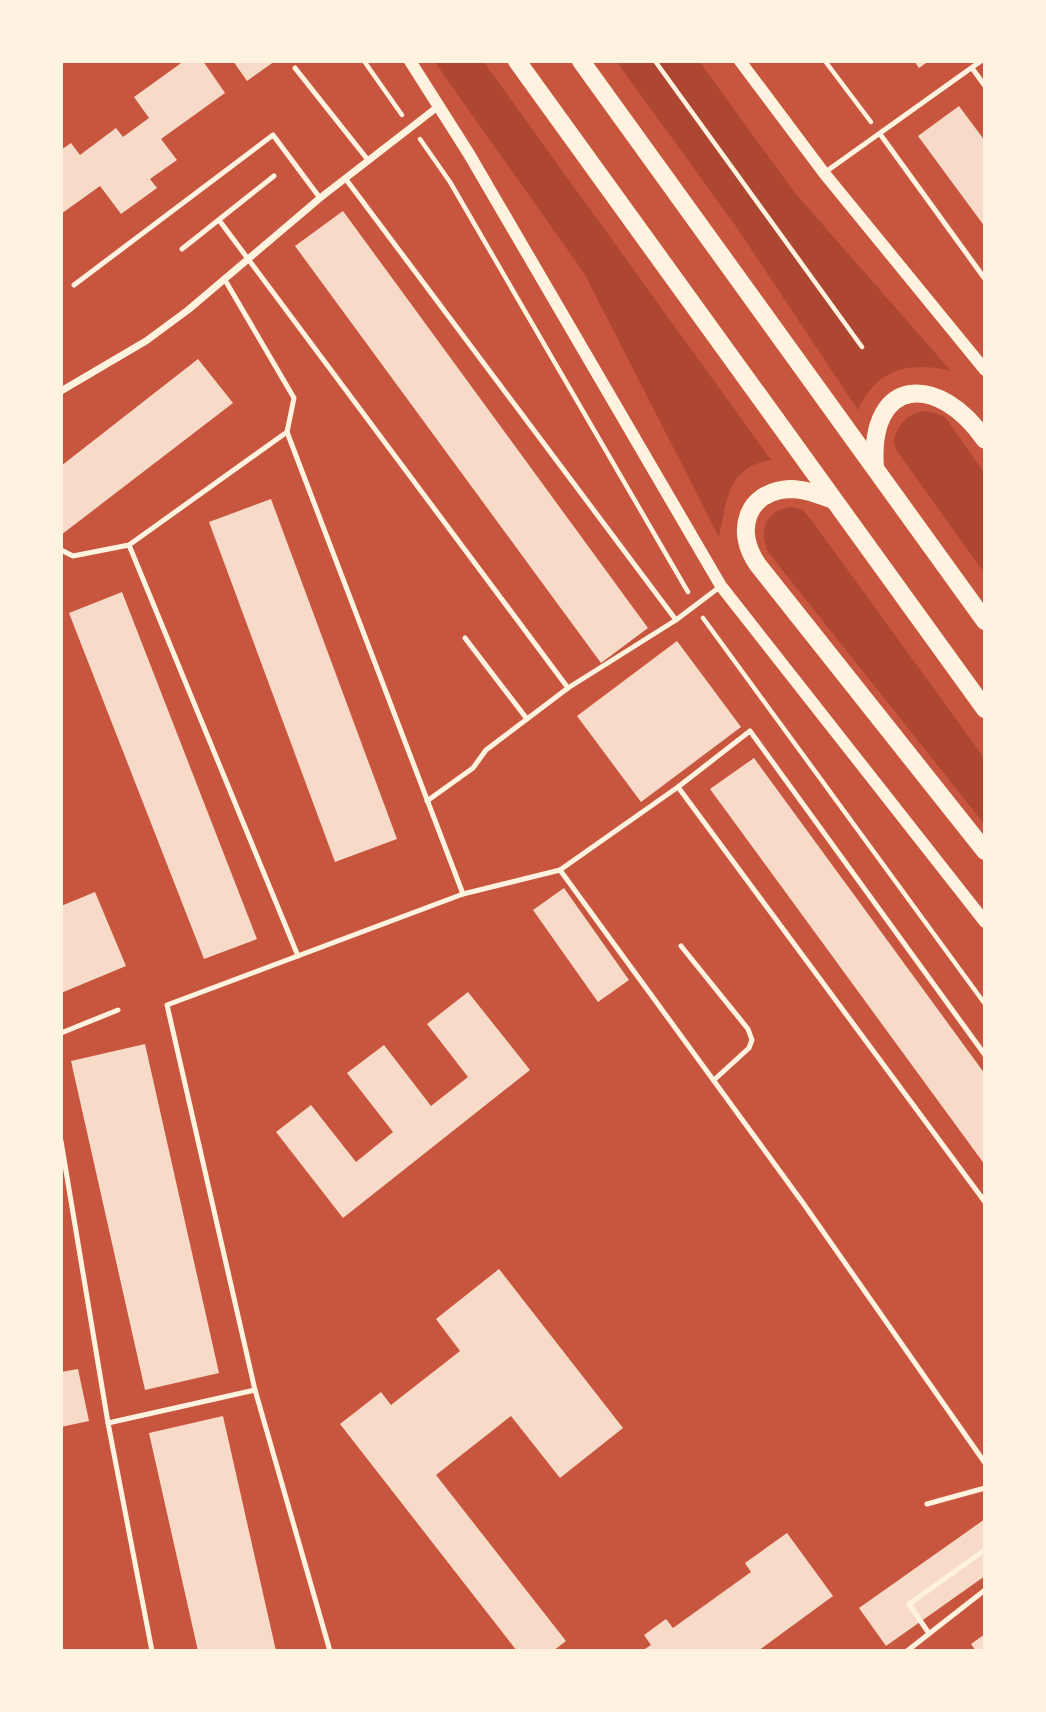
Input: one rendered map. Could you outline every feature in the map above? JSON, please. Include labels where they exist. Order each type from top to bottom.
[{"type":"main road","points":[[517,61],[985,709]]},
{"type":"main road","points":[[581,61],[985,621]]},
{"type":"main road","points":[[875,468],[876,429],[885,412],[899,397],[914,392],[930,394],[956,406],[985,440]]},
{"type":"main road","points":[[834,500],[798,489],[771,493],[751,511],[745,527],[745,543],[758,565],[985,851]]},
{"type":"street","points":[[410,61],[440,105],[721,586],[985,922]]},
{"type":"street","points":[[740,61],[824,173],[985,370]]},
{"type":"street","points":[[61,391],[146,341],[225,280],[320,198],[440,105]]},
{"type":"lane","points":[[824,173],[981,61]]},
{"type":"lane","points":[[295,68],[368,160]]},
{"type":"lane","points":[[972,68],[985,86]]},
{"type":"lane","points":[[880,134],[985,279]]},
{"type":"lane","points":[[74,285],[273,135],[320,198]]},
{"type":"lane","points":[[182,249],[275,176]]},
{"type":"lane","points":[[345,178],[676,620]]},
{"type":"lane","points":[[219,220],[568,688]]},
{"type":"lane","points":[[225,280],[294,398],[287,432],[463,894]]},
{"type":"lane","points":[[61,550],[72,556],[129,545],[287,432]]},
{"type":"lane","points":[[129,545],[298,956]]},
{"type":"lane","points":[[427,801],[473,768],[486,750],[568,688],[676,620],[721,586]]},
{"type":"lane","points":[[465,638],[527,719]]},
{"type":"lane","points":[[330,1651],[256,1390],[167,1005],[463,894],[560,870],[678,787],[750,731],[985,1055]]},
{"type":"lane","points":[[678,787],[985,1202]]},
{"type":"lane","points":[[560,870],[714,1080],[985,1463]]},
{"type":"lane","points":[[681,946],[748,1029],[752,1040],[749,1048],[714,1080]]},
{"type":"lane","points":[[61,1033],[118,1010]]},
{"type":"lane","points":[[61,1141],[108,1423],[152,1651]]},
{"type":"lane","points":[[108,1423],[256,1390]]},
{"type":"lane","points":[[927,1504],[985,1489]]},
{"type":"lane","points":[[928,1632],[909,1604],[985,1550]]},
{"type":"lane","points":[[907,1651],[985,1590]]},
{"type":"path","points":[[656,61],[862,347]]},
{"type":"path","points":[[825,61],[880,134]]},
{"type":"shaded area","points":[[434,61],[483,61],[771,460],[756,464],[737,478],[727,498],[719,537],[584,273]]},
{"type":"shaded area","points":[[616,61],[699,61],[795,193],[951,371],[922,367],[896,371],[875,385],[858,410],[735,225]]},
{"type":"shaded area","points":[[928,411],[945,417],[985,474],[985,574],[897,451],[893,441],[905,420]]},
{"type":"shaded area","points":[[792,507],[803,510],[812,521],[985,759],[985,825],[768,552],[764,536],[767,522],[776,512]]},
{"type":"building","points":[[184,61],[203,61],[225,93],[161,139],[177,160],[150,179],[157,188],[121,214],[100,186],[61,214],[61,150],[71,143],[80,155],[116,128],[123,137],[149,118],[134,97]]},
{"type":"building","points":[[233,61],[275,61],[247,81]]},
{"type":"building","points":[[914,61],[929,61],[919,68]]},
{"type":"building","points":[[959,106],[985,141],[985,227],[918,136]]},
{"type":"building","points":[[343,211],[648,628],[601,663],[295,246]]},
{"type":"building","points":[[198,359],[233,403],[61,535],[61,466]]},
{"type":"building","points":[[271,499],[397,839],[335,862],[209,522]]},
{"type":"building","points":[[122,592],[257,939],[204,959],[69,613]]},
{"type":"building","points":[[677,641],[741,727],[641,802],[577,716]]},
{"type":"building","points":[[754,758],[985,1074],[985,1165],[710,789]]},
{"type":"building","points":[[564,888],[629,980],[598,1002],[533,910]]},
{"type":"building","points":[[95,892],[126,966],[61,993],[61,906]]},
{"type":"building","points":[[468,992],[530,1070],[343,1218],[276,1132],[311,1105],[356,1162],[393,1132],[347,1073],[384,1045],[431,1106],[468,1077],[427,1024]]},
{"type":"building","points":[[145,1044],[219,1373],[145,1390],[71,1061]]},
{"type":"building","points":[[499,1269],[623,1428],[560,1478],[511,1416],[436,1475],[566,1641],[553,1651],[517,1651],[340,1424],[381,1392],[391,1405],[460,1351],[436,1319]]},
{"type":"building","points":[[78,1369],[89,1421],[61,1427],[61,1372]]},
{"type":"building","points":[[223,1416],[276,1651],[198,1651],[149,1433]]},
{"type":"building","points":[[985,1519],[985,1576],[886,1646],[859,1608]]},
{"type":"building","points":[[787,1533],[833,1596],[758,1651],[642,1651],[651,1645],[644,1635],[666,1619],[673,1628],[751,1572],[745,1563]]},
{"type":"building","points":[[985,1634],[985,1651],[976,1651],[971,1644]]}]
